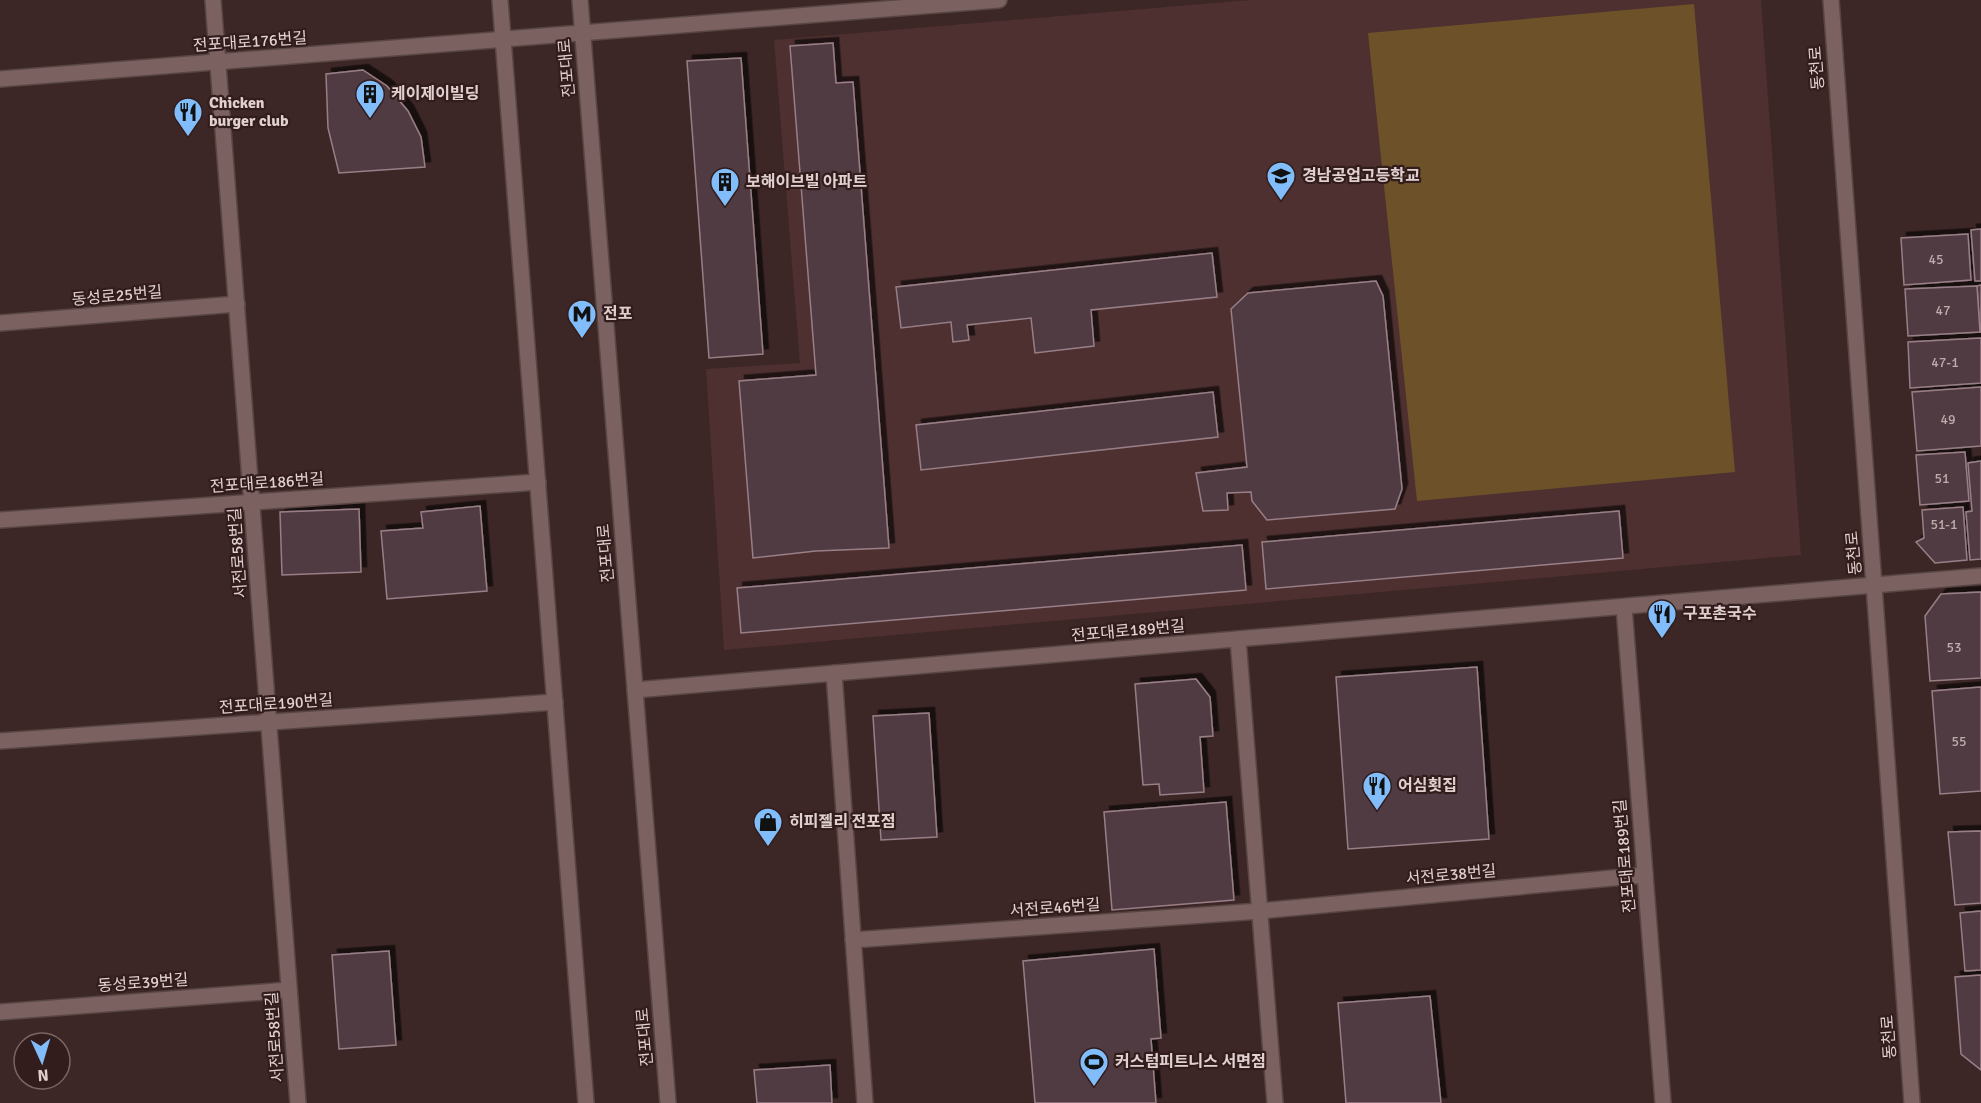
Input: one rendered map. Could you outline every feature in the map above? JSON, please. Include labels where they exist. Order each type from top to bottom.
[{"type":"street","name":"서전로58번길","points":[[213,0],[298,1103]]},
{"type":"street","points":[[500,0],[586,1103]]},
{"type":"street","name":"전포대로","points":[[580,0],[668,1103]]},
{"type":"street","name":"전포대로176번길","points":[[0,80],[999,0]]},
{"type":"street","name":"동천로","points":[[1831,0],[1912,1103]]},
{"type":"street","name":"동성로25번길","points":[[0,323],[237,304]]},
{"type":"street","name":"전포대로186번길","points":[[0,520],[538,482]]},
{"type":"street","name":"전포대로189번길","points":[[635,690],[1981,576]]},
{"type":"street","name":"전포대로189번길","points":[[1624,607],[1663,1103]]},
{"type":"street","points":[[1238,639],[1275,1103]]},
{"type":"street","points":[[834,673],[865,1103]]},
{"type":"street","name":"전포대로190번길","points":[[0,741],[555,702]]},
{"type":"street","name":"서전로38번길","points":[[1260,911],[1645,875]]},
{"type":"street","name":"서전로46번길","points":[[853,940],[1260,911]]},
{"type":"street","name":"동성로39번길","points":[[0,1012],[289,990]]},
{"type":"shaded area","name":"경남공업고등학교","points":[[1250,0],[1761,0],[1801,555],[724,650],[706,369],[800,363],[774,40]]},
{"type":"shaded area","points":[[1694,4],[1735,472],[1417,501],[1368,33]]},
{"type":"building","points":[[833,43],[836,83],[853,82],[889,548],[816,551],[753,558],[739,381],[816,375],[790,46]]},
{"type":"building","name":"보해이브빌 아파트","points":[[741,58],[763,354],[709,358],[687,61]]},
{"type":"building","name":"케이제이빌딩","points":[[363,70],[387,86],[408,111],[421,137],[425,167],[339,173],[328,128],[326,74]]},
{"type":"building","points":[[1981,229],[1981,281],[1975,281],[1971,230]]},
{"type":"building","points":[[1968,234],[1971,280],[1904,285],[1901,238]]},
{"type":"building","points":[[1212,253],[1217,297],[1091,310],[1094,346],[1035,353],[1031,318],[967,325],[969,340],[953,342],[951,322],[901,328],[896,287]]},
{"type":"building","points":[[1376,281],[1383,296],[1402,489],[1395,509],[1267,520],[1252,501],[1251,492],[1227,493],[1228,510],[1203,511],[1196,473],[1247,467],[1231,309],[1248,293]]},
{"type":"building","points":[[1981,285],[1981,332],[1980,332],[1977,286]]},
{"type":"building","points":[[1977,286],[1980,332],[1908,336],[1905,289]]},
{"type":"building","points":[[1981,338],[1981,383],[1910,388],[1908,342]]},
{"type":"building","points":[[1981,387],[1981,446],[1917,451],[1912,392]]},
{"type":"building","points":[[1213,392],[1218,437],[921,470],[916,425]]},
{"type":"building","points":[[1965,452],[1969,501],[1920,505],[1916,455]]},
{"type":"building","points":[[1981,461],[1981,559],[1970,560],[1966,512],[1972,511],[1968,463]]},
{"type":"building","points":[[480,506],[487,591],[387,599],[381,531],[423,528],[421,512]]},
{"type":"building","points":[[1963,507],[1967,560],[1935,563],[1916,542],[1924,538],[1922,510]]},
{"type":"building","points":[[359,509],[361,572],[282,575],[280,512]]},
{"type":"building","points":[[1619,511],[1623,558],[1266,589],[1262,542]]},
{"type":"building","points":[[1242,545],[1246,590],[741,633],[737,588]]},
{"type":"building","points":[[1981,592],[1981,678],[1930,681],[1925,616],[1941,594]]},
{"type":"building","points":[[1477,667],[1489,839],[1348,849],[1336,677]]},
{"type":"building","points":[[1196,679],[1210,697],[1213,736],[1200,737],[1204,792],[1160,795],[1159,784],[1143,785],[1135,684]]},
{"type":"building","points":[[1981,687],[1981,791],[1940,794],[1932,691]]},
{"type":"building","points":[[929,713],[937,837],[881,840],[873,716]]},
{"type":"building","points":[[1226,802],[1234,900],[1112,910],[1104,812]]},
{"type":"building","points":[[1981,831],[1981,903],[1955,905],[1948,832]]},
{"type":"building","points":[[1981,911],[1981,970],[1965,971],[1960,913]]},
{"type":"building","points":[[1154,949],[1161,1038],[1151,1039],[1156,1103],[1035,1103],[1023,961]]},
{"type":"building","points":[[389,951],[396,1045],[339,1049],[332,955]]},
{"type":"building","points":[[1981,975],[1981,1070],[1961,1054],[1955,977]]},
{"type":"building","points":[[1430,996],[1441,1103],[1346,1103],[1338,1003]]},
{"type":"building","points":[[830,1065],[832,1103],[757,1103],[754,1070]]},
{"type":"place","name":"케이제이빌딩","points":[[370,120]]},
{"type":"place","name":"Chicken burger club","points":[[188,138]]},
{"type":"place","name":"경남공업고등학교","points":[[1281,202]]},
{"type":"place","name":"보해이브빌 아파트","points":[[725,208]]},
{"type":"place","name":"전포","points":[[582,340]]},
{"type":"place","name":"구포촌국수","points":[[1662,640]]},
{"type":"place","name":"어심횟집","points":[[1377,812]]},
{"type":"place","name":"히피젤리 전포점","points":[[768,848]]},
{"type":"place","name":"커스텀피트니스 서면점","points":[[1094,1088]]}]
